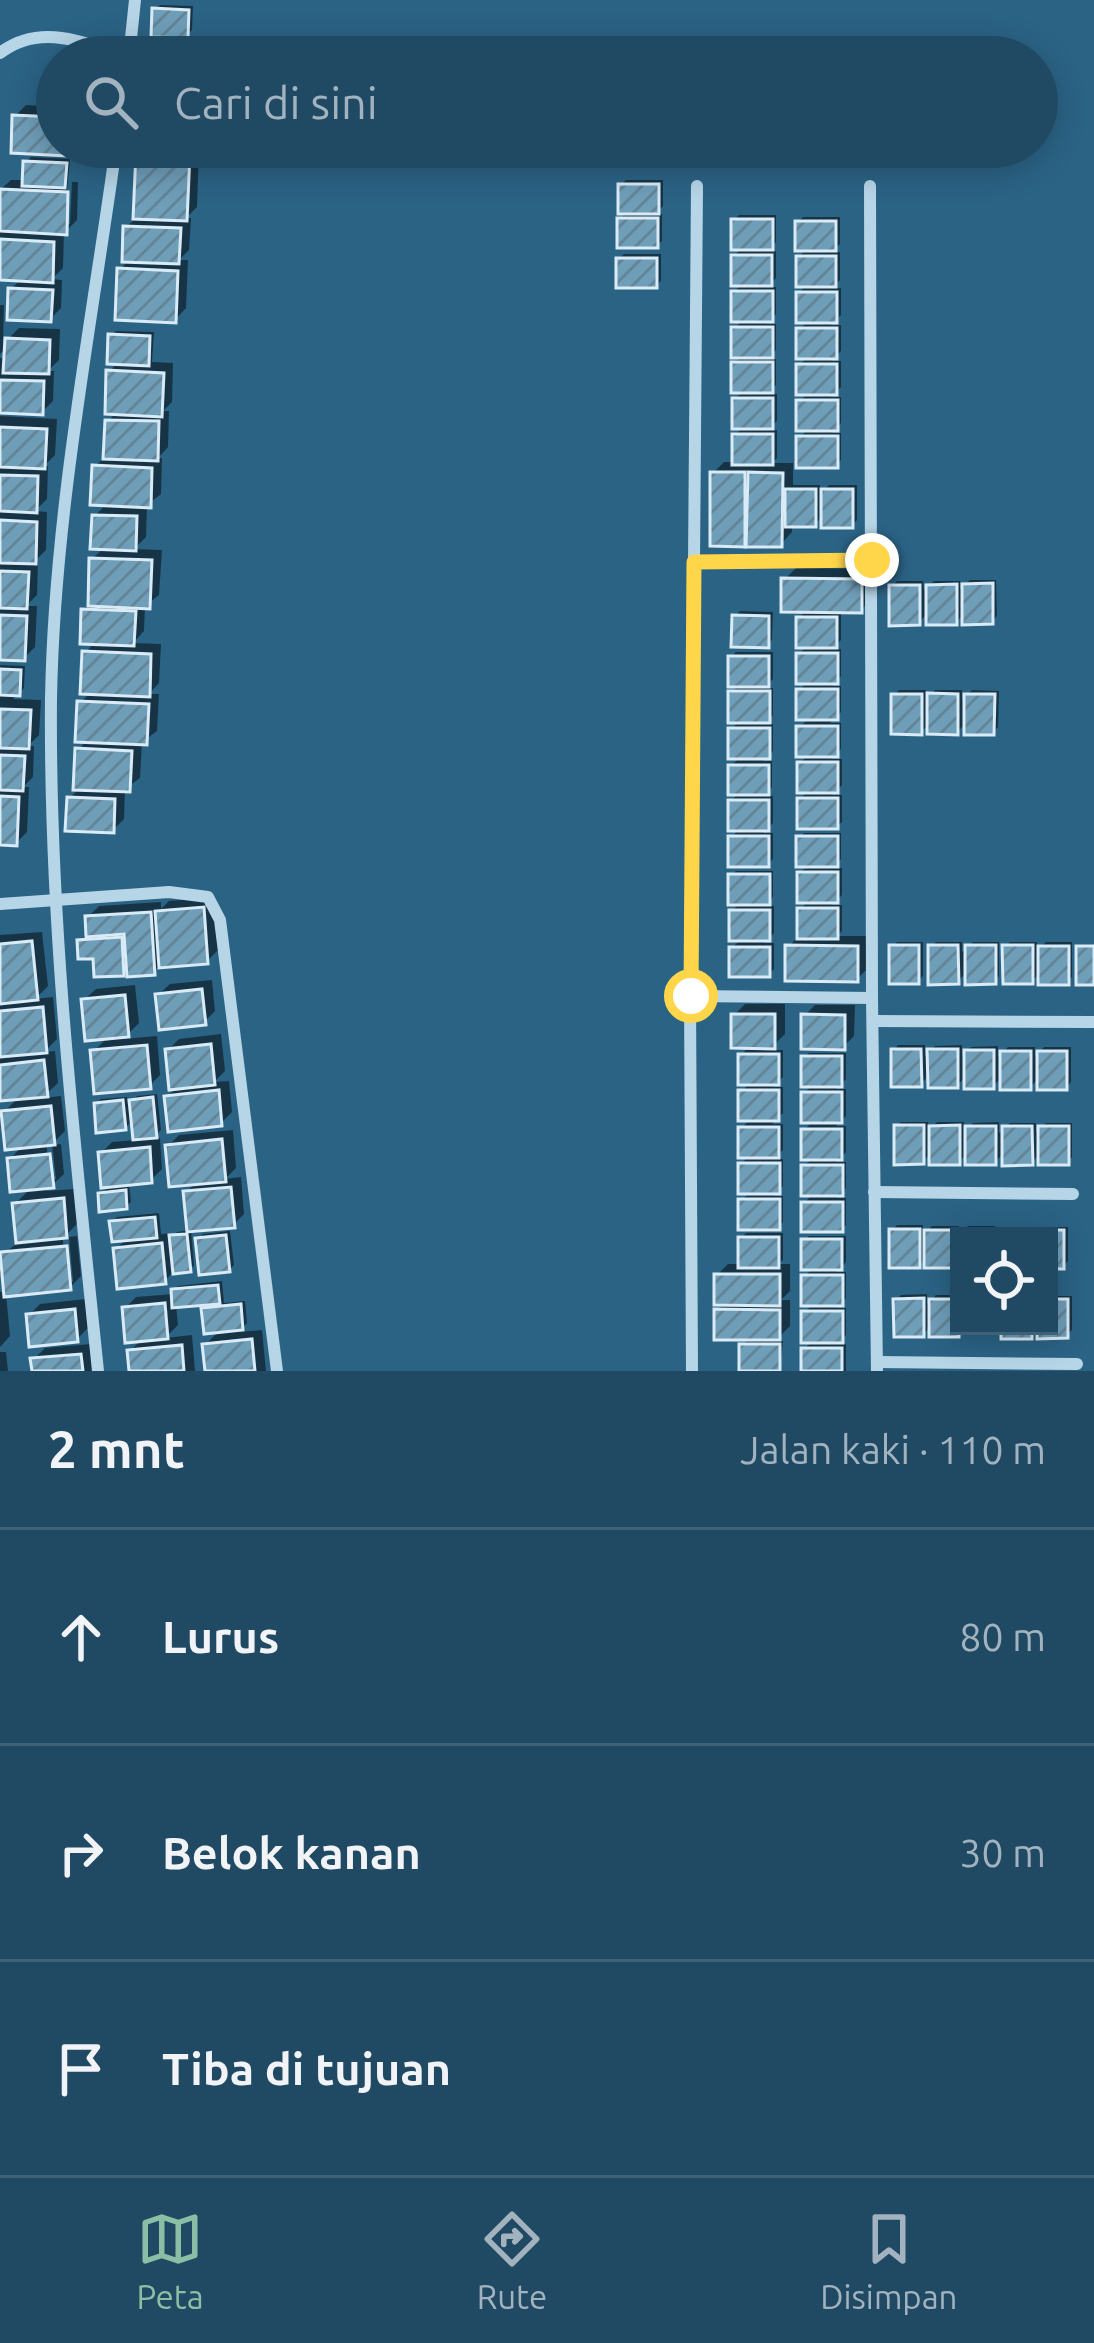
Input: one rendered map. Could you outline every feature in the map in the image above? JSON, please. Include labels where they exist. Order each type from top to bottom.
[{"type":"street","points":[[131,36],[135,0]]},
{"type":"street","points":[[0,53],[35,35],[45,36]]},
{"type":"street","points":[[98,1371],[58,975],[52,699],[55,615],[113,168]]},
{"type":"street","points":[[692,1371],[698,186]]},
{"type":"street","points":[[870,186],[877,1366],[1077,1364]]},
{"type":"street","points":[[694,562],[872,560]]},
{"type":"street","points":[[0,904],[186,892],[208,897],[220,920],[277,1371]]},
{"type":"street","points":[[691,996],[872,998]]},
{"type":"street","points":[[872,1021],[1094,1022]]},
{"type":"street","points":[[874,1192],[1073,1194]]},
{"type":"building","points":[[152,8],[189,10],[188,36],[151,36]]},
{"type":"building","points":[[12,115],[36,116],[36,154],[11,153]]},
{"type":"building","points":[[23,161],[36,162],[36,168],[67,168],[65,188],[22,186]]},
{"type":"building","points":[[135,168],[189,168],[187,221],[133,219]]},
{"type":"building","points":[[618,184],[659,184],[659,214],[618,214]]},
{"type":"building","points":[[0,189],[68,192],[67,235],[0,231]]},
{"type":"building","points":[[617,218],[658,218],[658,248],[617,248]]},
{"type":"building","points":[[731,219],[773,219],[773,250],[731,250]]},
{"type":"building","points":[[795,221],[836,221],[836,251],[795,251]]},
{"type":"building","points":[[123,226],[181,228],[179,264],[122,262]]},
{"type":"building","points":[[0,239],[54,242],[53,283],[0,280]]},
{"type":"building","points":[[731,255],[772,255],[772,286],[731,286]]},
{"type":"building","points":[[796,256],[836,256],[836,287],[796,287]]},
{"type":"building","points":[[616,258],[657,258],[657,288],[616,288]]},
{"type":"building","points":[[117,268],[178,271],[176,323],[115,320]]},
{"type":"building","points":[[8,288],[53,290],[51,322],[7,320]]},
{"type":"building","points":[[731,291],[773,291],[773,322],[731,322]]},
{"type":"building","points":[[796,292],[837,292],[837,323],[796,323]]},
{"type":"building","points":[[731,327],[773,327],[773,358],[731,358]]},
{"type":"building","points":[[796,328],[837,328],[837,359],[796,359]]},
{"type":"building","points":[[108,334],[150,336],[149,366],[107,364]]},
{"type":"building","points":[[5,338],[50,340],[49,374],[3,373]]},
{"type":"building","points":[[731,362],[773,362],[773,393],[731,393]]},
{"type":"building","points":[[796,364],[837,364],[837,395],[796,395]]},
{"type":"building","points":[[106,370],[164,373],[162,417],[105,414]]},
{"type":"building","points":[[0,380],[44,381],[43,415],[0,413]]},
{"type":"building","points":[[732,398],[773,398],[773,429],[732,429]]},
{"type":"building","points":[[796,400],[838,400],[838,431],[796,431]]},
{"type":"building","points":[[105,420],[159,421],[158,461],[103,459]]},
{"type":"building","points":[[0,427],[47,429],[45,469],[0,467]]},
{"type":"building","points":[[732,434],[773,434],[773,465],[732,465]]},
{"type":"building","points":[[796,436],[838,436],[838,468],[796,468]]},
{"type":"building","points":[[92,465],[152,468],[151,508],[90,505]]},
{"type":"building","points":[[710,472],[745,472],[745,547],[710,546]]},
{"type":"building","points":[[748,472],[783,473],[782,547],[746,547]]},
{"type":"building","points":[[0,475],[38,476],[37,513],[0,511]]},
{"type":"building","points":[[785,489],[816,489],[816,527],[785,527]]},
{"type":"building","points":[[821,489],[853,489],[853,528],[821,528]]},
{"type":"building","points":[[92,515],[137,516],[136,551],[90,549]]},
{"type":"building","points":[[0,520],[37,522],[36,564],[0,563]]},
{"type":"building","points":[[89,558],[152,560],[150,609],[88,606]]},
{"type":"building","points":[[0,571],[29,572],[27,609],[0,608]]},
{"type":"building","points":[[781,578],[862,579],[862,613],[781,612]]},
{"type":"building","points":[[993,583],[993,624],[962,625],[962,584]]},
{"type":"building","points":[[957,584],[957,625],[926,625],[926,585]]},
{"type":"building","points":[[889,585],[920,585],[920,625],[889,626]]},
{"type":"building","points":[[81,609],[136,611],[134,646],[80,644]]},
{"type":"building","points":[[0,615],[27,616],[25,661],[0,660]]},
{"type":"building","points":[[732,615],[769,616],[769,648],[731,647]]},
{"type":"building","points":[[796,617],[837,617],[837,648],[796,648]]},
{"type":"building","points":[[82,651],[151,654],[150,697],[80,694]]},
{"type":"building","points":[[796,653],[838,653],[838,684],[796,684]]},
{"type":"building","points":[[728,656],[769,656],[769,687],[728,687]]},
{"type":"building","points":[[0,669],[21,670],[20,696],[0,695]]},
{"type":"building","points":[[796,689],[838,689],[838,720],[796,720]]},
{"type":"building","points":[[728,691],[770,691],[770,723],[728,723]]},
{"type":"building","points":[[927,693],[958,694],[958,735],[927,734]]},
{"type":"building","points":[[891,694],[922,694],[922,735],[891,734]]},
{"type":"building","points":[[964,694],[995,694],[994,735],[964,735]]},
{"type":"building","points":[[77,701],[149,704],[147,745],[75,742]]},
{"type":"building","points":[[0,709],[31,710],[29,749],[0,748]]},
{"type":"building","points":[[796,726],[838,726],[838,757],[796,757]]},
{"type":"building","points":[[728,728],[770,728],[770,759],[728,759]]},
{"type":"building","points":[[75,748],[132,751],[130,792],[73,790]]},
{"type":"building","points":[[0,755],[25,756],[23,791],[0,790]]},
{"type":"building","points":[[797,762],[838,762],[838,793],[797,793]]},
{"type":"building","points":[[728,765],[769,765],[769,795],[728,795]]},
{"type":"building","points":[[0,796],[19,797],[17,846],[0,845]]},
{"type":"building","points":[[67,797],[115,799],[114,833],[65,831]]},
{"type":"building","points":[[797,798],[838,798],[838,829],[797,829]]},
{"type":"building","points":[[728,800],[769,800],[769,831],[728,831]]},
{"type":"building","points":[[728,836],[769,836],[769,867],[728,867]]},
{"type":"building","points":[[796,836],[838,836],[838,867],[796,867]]},
{"type":"building","points":[[797,872],[838,872],[838,903],[797,903]]},
{"type":"building","points":[[728,874],[770,874],[770,905],[728,905]]},
{"type":"building","points":[[204,907],[208,964],[159,968],[155,911]]},
{"type":"building","points":[[797,908],[838,908],[838,939],[797,939]]},
{"type":"building","points":[[729,910],[770,910],[770,941],[729,941]]},
{"type":"building","points":[[151,912],[155,975],[127,977],[124,934],[86,937],[85,916]]},
{"type":"building","points":[[122,937],[124,976],[94,977],[93,959],[78,959],[77,940]]},
{"type":"building","points":[[32,941],[38,1000],[0,1004],[0,944]]},
{"type":"building","points":[[785,945],[858,946],[858,982],[785,981]]},
{"type":"building","points":[[889,945],[919,945],[919,984],[889,984]]},
{"type":"building","points":[[928,945],[958,945],[959,984],[928,985]]},
{"type":"building","points":[[965,945],[996,945],[996,984],[965,985]]},
{"type":"building","points":[[1002,945],[1033,945],[1033,984],[1003,984]]},
{"type":"building","points":[[1038,946],[1069,946],[1069,985],[1038,985]]},
{"type":"building","points":[[1076,946],[1094,946],[1094,985],[1076,985]]},
{"type":"building","points":[[729,947],[770,947],[770,977],[729,977]]},
{"type":"building","points":[[202,989],[206,1025],[159,1030],[155,994]]},
{"type":"building","points":[[125,995],[129,1037],[85,1041],[81,999]]},
{"type":"building","points":[[43,1007],[47,1053],[0,1057],[0,1011]]},
{"type":"building","points":[[731,1014],[775,1014],[775,1049],[731,1048]]},
{"type":"building","points":[[801,1014],[845,1015],[845,1050],[801,1049]]},
{"type":"building","points":[[211,1044],[215,1085],[169,1090],[165,1049]]},
{"type":"building","points":[[147,1045],[151,1089],[94,1094],[90,1050]]},
{"type":"building","points":[[891,1049],[921,1049],[922,1087],[891,1087]]},
{"type":"building","points":[[927,1049],[958,1049],[958,1088],[928,1088]]},
{"type":"building","points":[[964,1050],[994,1050],[994,1089],[964,1089]]},
{"type":"building","points":[[1000,1051],[1031,1051],[1031,1090],[1000,1090]]},
{"type":"building","points":[[1037,1051],[1067,1051],[1067,1090],[1037,1090]]},
{"type":"building","points":[[738,1054],[779,1054],[779,1085],[738,1085]]},
{"type":"building","points":[[801,1056],[842,1056],[842,1087],[801,1087]]},
{"type":"building","points":[[44,1060],[48,1097],[0,1101],[0,1065]]},
{"type":"building","points":[[219,1090],[222,1126],[168,1132],[164,1096]]},
{"type":"building","points":[[738,1090],[779,1090],[779,1121],[738,1121]]},
{"type":"building","points":[[801,1092],[842,1092],[842,1123],[801,1123]]},
{"type":"building","points":[[153,1097],[157,1138],[133,1140],[129,1100]]},
{"type":"building","points":[[123,1100],[126,1130],[96,1133],[94,1103]]},
{"type":"building","points":[[51,1106],[55,1145],[5,1150],[1,1111]]},
{"type":"building","points":[[894,1125],[924,1125],[924,1164],[894,1165]]},
{"type":"building","points":[[960,1125],[960,1165],[929,1165],[929,1126]]},
{"type":"building","points":[[965,1126],[996,1126],[996,1165],[965,1165]]},
{"type":"building","points":[[1002,1126],[1032,1126],[1033,1165],[1002,1166]]},
{"type":"building","points":[[1038,1126],[1069,1126],[1069,1165],[1038,1165]]},
{"type":"building","points":[[738,1127],[779,1127],[779,1158],[738,1158]]},
{"type":"building","points":[[801,1129],[842,1129],[842,1160],[801,1160]]},
{"type":"building","points":[[222,1139],[226,1182],[169,1187],[165,1145]]},
{"type":"building","points":[[150,1147],[152,1183],[101,1188],[98,1152]]},
{"type":"building","points":[[50,1154],[54,1188],[10,1192],[7,1158]]},
{"type":"building","points":[[738,1163],[780,1163],[780,1194],[738,1194]]},
{"type":"building","points":[[801,1165],[843,1165],[843,1196],[801,1196]]},
{"type":"building","points":[[231,1187],[235,1228],[187,1232],[183,1191]]},
{"type":"building","points":[[126,1190],[127,1209],[99,1212],[98,1193]]},
{"type":"building","points":[[64,1198],[67,1238],[16,1243],[12,1203]]},
{"type":"building","points":[[738,1199],[780,1199],[780,1230],[738,1230]]},
{"type":"building","points":[[801,1202],[843,1202],[843,1232],[801,1232]]},
{"type":"building","points":[[155,1217],[157,1238],[112,1242],[109,1221]]},
{"type":"building","points":[[889,1229],[920,1229],[920,1268],[889,1268]]},
{"type":"building","points":[[924,1230],[950,1230],[950,1268],[924,1268]]},
{"type":"building","points":[[1058,1230],[1064,1230],[1064,1269],[1058,1269]]},
{"type":"building","points":[[187,1234],[191,1272],[173,1274],[169,1235]]},
{"type":"building","points":[[226,1235],[230,1272],[199,1275],[195,1238]]},
{"type":"building","points":[[738,1237],[779,1237],[779,1268],[738,1268]]},
{"type":"building","points":[[801,1239],[842,1239],[842,1270],[801,1270]]},
{"type":"building","points":[[162,1243],[166,1284],[117,1289],[113,1248]]},
{"type":"building","points":[[67,1246],[71,1290],[4,1297],[0,1252]]},
{"type":"building","points":[[714,1274],[780,1274],[780,1306],[714,1305]]},
{"type":"building","points":[[801,1275],[843,1275],[843,1306],[801,1306]]},
{"type":"building","points":[[218,1285],[220,1304],[172,1308],[171,1289]]},
{"type":"building","points":[[924,1298],[924,1337],[894,1337],[893,1299]]},
{"type":"building","points":[[929,1299],[950,1299],[950,1335],[959,1337],[929,1337]]},
{"type":"building","points":[[1058,1299],[1068,1299],[1068,1338],[1037,1339],[1037,1335],[1058,1335]]},
{"type":"building","points":[[165,1303],[168,1339],[125,1343],[122,1307]]},
{"type":"building","points":[[241,1304],[243,1330],[204,1334],[201,1308]]},
{"type":"building","points":[[75,1309],[78,1342],[29,1347],[26,1314]]},
{"type":"building","points":[[714,1309],[780,1310],[780,1340],[714,1340]]},
{"type":"building","points":[[801,1311],[843,1311],[843,1343],[801,1343]]},
{"type":"building","points":[[1001,1335],[1032,1335],[1032,1339],[1001,1339]]},
{"type":"building","points":[[252,1339],[255,1371],[205,1371],[202,1344]]},
{"type":"building","points":[[739,1344],[780,1344],[780,1371],[739,1371]]},
{"type":"building","points":[[182,1345],[184,1371],[129,1371],[127,1350]]},
{"type":"building","points":[[801,1348],[842,1348],[842,1371],[801,1371]]},
{"type":"building","points":[[81,1354],[83,1371],[32,1371],[30,1358]]},
{"type":"route","points":[[691,996],[694,562],[872,560]]}]
